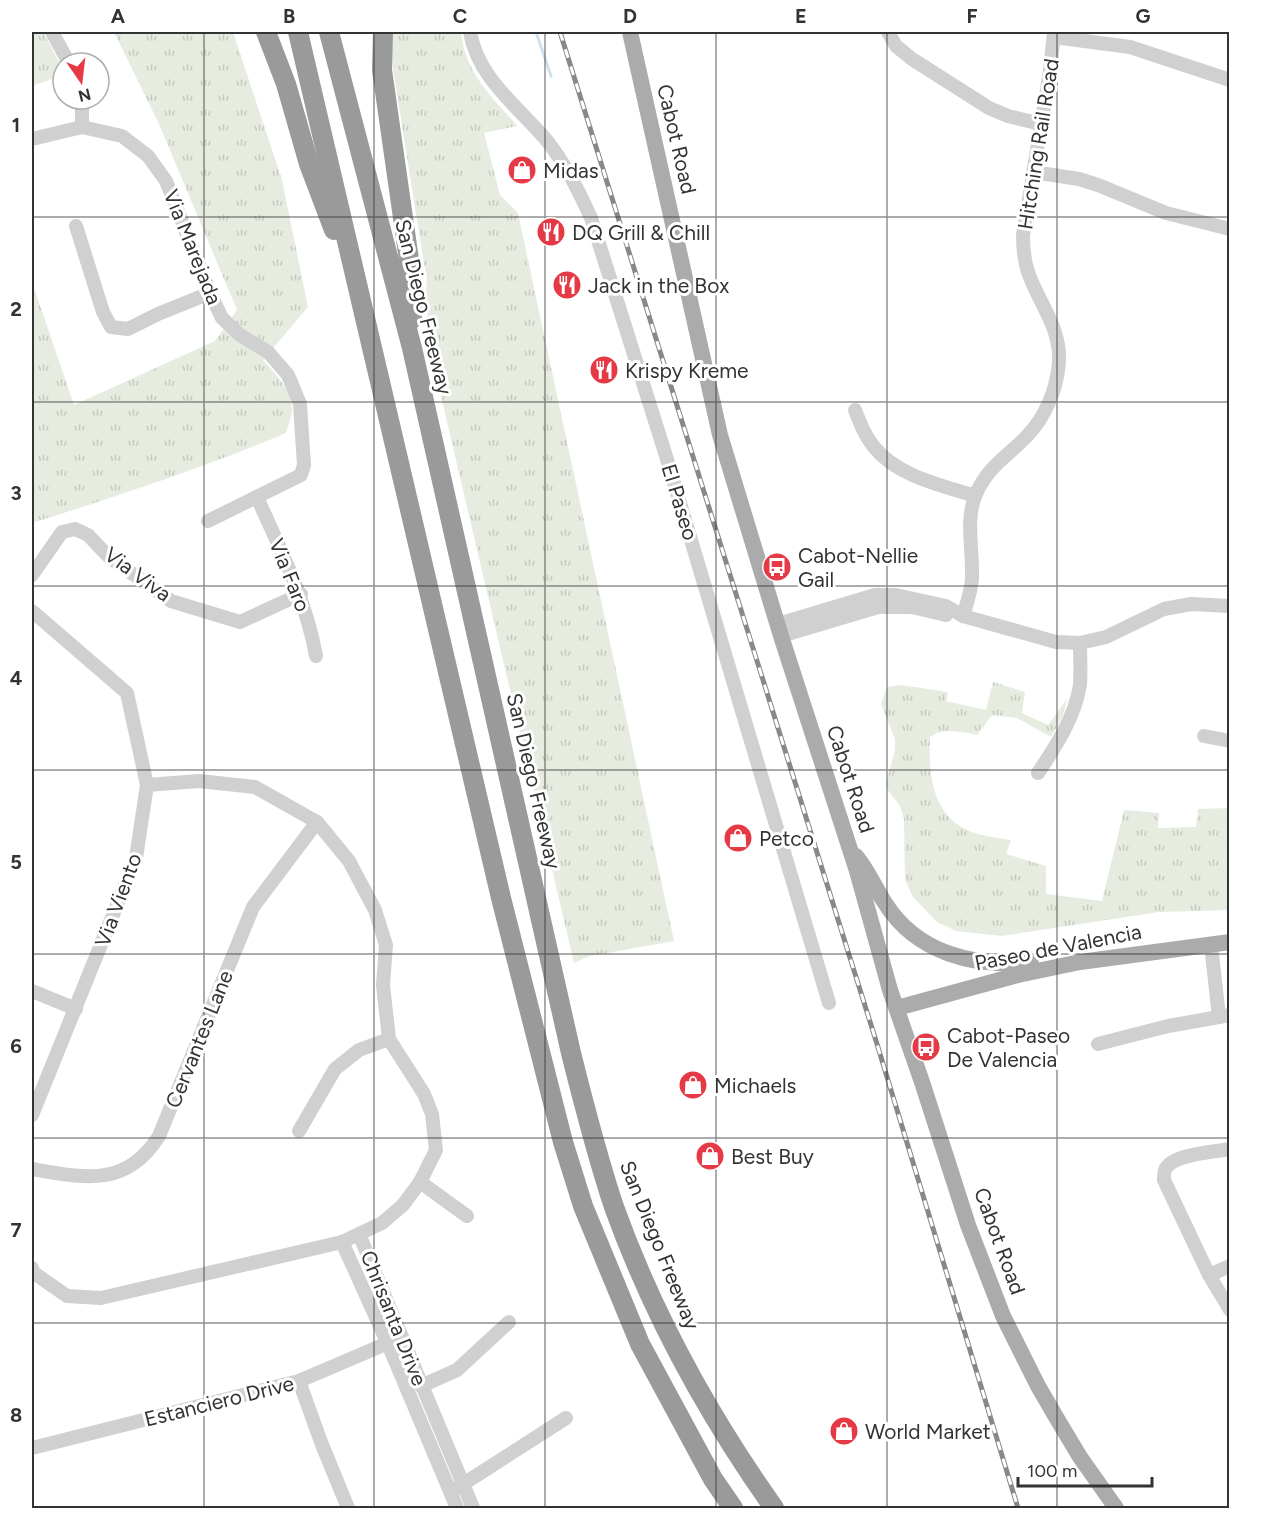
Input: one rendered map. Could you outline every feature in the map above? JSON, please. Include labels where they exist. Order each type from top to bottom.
[{"type":"highway","points":[[266,32],[286,84],[309,164],[361,301]]},
{"type":"highway","points":[[298,32],[501,898],[563,1142],[583,1206],[639,1344],[713,1479],[733,1509]]},
{"type":"highway","name":"San Diego Freeway","points":[[329,32],[412,348],[590,1131],[615,1208],[657,1310],[706,1404],[774,1509]]},
{"type":"highway","points":[[383,32],[382,70],[411,274],[412,348]]},
{"type":"main road","name":"Cabot Road","points":[[630,32],[720,435],[779,630],[850,849],[897,1008],[968,1225],[1003,1316],[1038,1386],[1080,1457],[1116,1509]]},
{"type":"main road","points":[[850,849],[868,871],[885,903],[901,924],[930,945],[949,955],[965,960],[999,964],[1080,962]]},
{"type":"main road","name":"Paseo de Valencia","points":[[897,1008],[1018,975],[1080,962],[1230,942]]},
{"type":"street","points":[[52,32],[62,51]]},
{"type":"street","name":"El Paseo","points":[[470,32],[481,66],[493,84],[535,126],[555,152],[579,190],[591,218],[666,456],[829,1003]]},
{"type":"street","points":[[888,32],[897,46],[912,59],[989,108],[1008,116],[1041,124]]},
{"type":"street","points":[[1054,34],[1130,47],[1230,80]]},
{"type":"street","name":"Hitching Rail Road","points":[[963,616],[972,577],[970,533],[975,496],[982,481],[997,462],[1028,436],[1045,412],[1055,387],[1059,360],[1057,340],[1049,314],[1031,279],[1024,255],[1023,235],[1054,34]]},
{"type":"street","points":[[82,111],[82,127]]},
{"type":"street","name":"Via Marejada","points":[[32,139],[82,127],[122,136],[148,156],[166,181],[222,318],[240,335],[268,352],[288,375],[300,405],[304,465],[301,475],[208,521]]},
{"type":"street","points":[[1033,172],[1089,182],[1166,213],[1230,229]]},
{"type":"street","points":[[76,226],[103,312],[111,327],[128,329],[210,293]]},
{"type":"street","points":[[855,410],[865,434],[875,449],[890,463],[910,474],[975,496]]},
{"type":"street","name":"Via Faro","points":[[257,497],[301,594],[316,656]]},
{"type":"street","name":"Via Viva","points":[[32,575],[62,532],[75,529],[88,535],[109,557],[171,601],[240,621],[301,594]]},
{"type":"street","points":[[779,630],[878,607],[904,607],[963,616],[1056,642],[1080,643],[1106,637],[1164,609],[1191,604],[1230,606]]},
{"type":"street","name":"Via Viento","points":[[32,611],[127,693],[147,785],[136,858],[32,1114]]},
{"type":"street","points":[[1038,773],[1069,721],[1076,702],[1080,683],[1080,643]]},
{"type":"street","points":[[1204,736],[1230,741]]},
{"type":"street","name":"Chrisanta Drive","points":[[147,785],[200,781],[255,787],[317,822],[349,861],[375,910],[386,945],[383,985],[388,1038],[424,1094],[432,1114],[436,1150],[420,1182],[396,1211],[382,1223],[359,1234],[473,1509]]},
{"type":"street","name":"Cervantes Lane","points":[[32,1169],[100,1177],[119,1173],[134,1165],[149,1152],[159,1136],[253,907],[317,822]]},
{"type":"street","points":[[1098,1044],[1158,1028],[1224,1016],[1210,945]]},
{"type":"street","points":[[32,991],[76,1009]]},
{"type":"street","points":[[299,1131],[335,1069],[359,1050],[388,1038]]},
{"type":"street","points":[[1230,1149],[1179,1158],[1164,1171],[1167,1188],[1209,1275],[1230,1310]]},
{"type":"street","points":[[420,1182],[467,1216]]},
{"type":"street","points":[[32,1268],[34,1273],[67,1296],[101,1298],[342,1242],[359,1234]]},
{"type":"street","name":"Chrisanta Drive","points":[[342,1242],[388,1344],[456,1509]]},
{"type":"street","points":[[1209,1275],[1230,1266]]},
{"type":"street","points":[[421,1386],[457,1370],[509,1322]]},
{"type":"street","name":"Estanciero Drive","points":[[32,1448],[299,1381],[402,1337]]},
{"type":"street","points":[[299,1381],[348,1509]]},
{"type":"street","points":[[450,1493],[566,1418]]},
{"type":"green space","points":[[32,32],[43,32],[53,51],[51,51],[51,79],[32,86]]},
{"type":"green space","points":[[114,32],[233,32],[282,180],[308,307],[263,360],[286,389],[291,402],[291,415],[286,433],[160,481],[32,523],[32,282],[74,405],[215,341],[237,310],[159,124]]},
{"type":"green space","points":[[392,32],[461,32],[468,60],[481,84],[517,126],[484,133],[500,195],[518,213],[674,941],[590,956],[574,963],[437,379],[425,300],[427,278],[390,50]]},
{"type":"green space","points":[[993,682],[1025,692],[1022,713],[1048,725],[1067,699],[1063,715],[1051,737],[1017,718],[992,715],[977,735],[947,731],[930,737],[932,782],[936,796],[951,819],[963,828],[978,834],[1011,840],[1006,854],[1046,866],[1046,894],[1102,901],[1124,810],[1159,813],[1158,828],[1196,827],[1198,809],[1229,808],[1229,910],[1159,912],[1002,936],[956,931],[937,922],[913,897],[905,880],[904,818],[900,806],[887,789],[886,783],[895,750],[895,739],[881,704],[887,687],[901,685],[948,692],[946,701],[986,710]]},
{"type":"waterway","points":[[536,32],[551,76]]},
{"type":"railway","points":[[560,32],[877,1044],[1018,1508]]},
{"type":"place","name":"Midas","points":[[522,170]]},
{"type":"place","name":"DQ Grill & Chill","points":[[551,232]]},
{"type":"place","name":"Jack in the Box","points":[[567,285]]},
{"type":"place","name":"Krispy Kreme","points":[[604,370]]},
{"type":"place","name":"Cabot-Nellie Gail","points":[[777,567]]},
{"type":"place","name":"Petco","points":[[738,838]]},
{"type":"place","name":"Cabot-Paseo De Valencia","points":[[926,1047]]},
{"type":"place","name":"Michaels","points":[[693,1085]]},
{"type":"place","name":"Best Buy","points":[[710,1156]]},
{"type":"place","name":"World Market","points":[[844,1431]]}]
